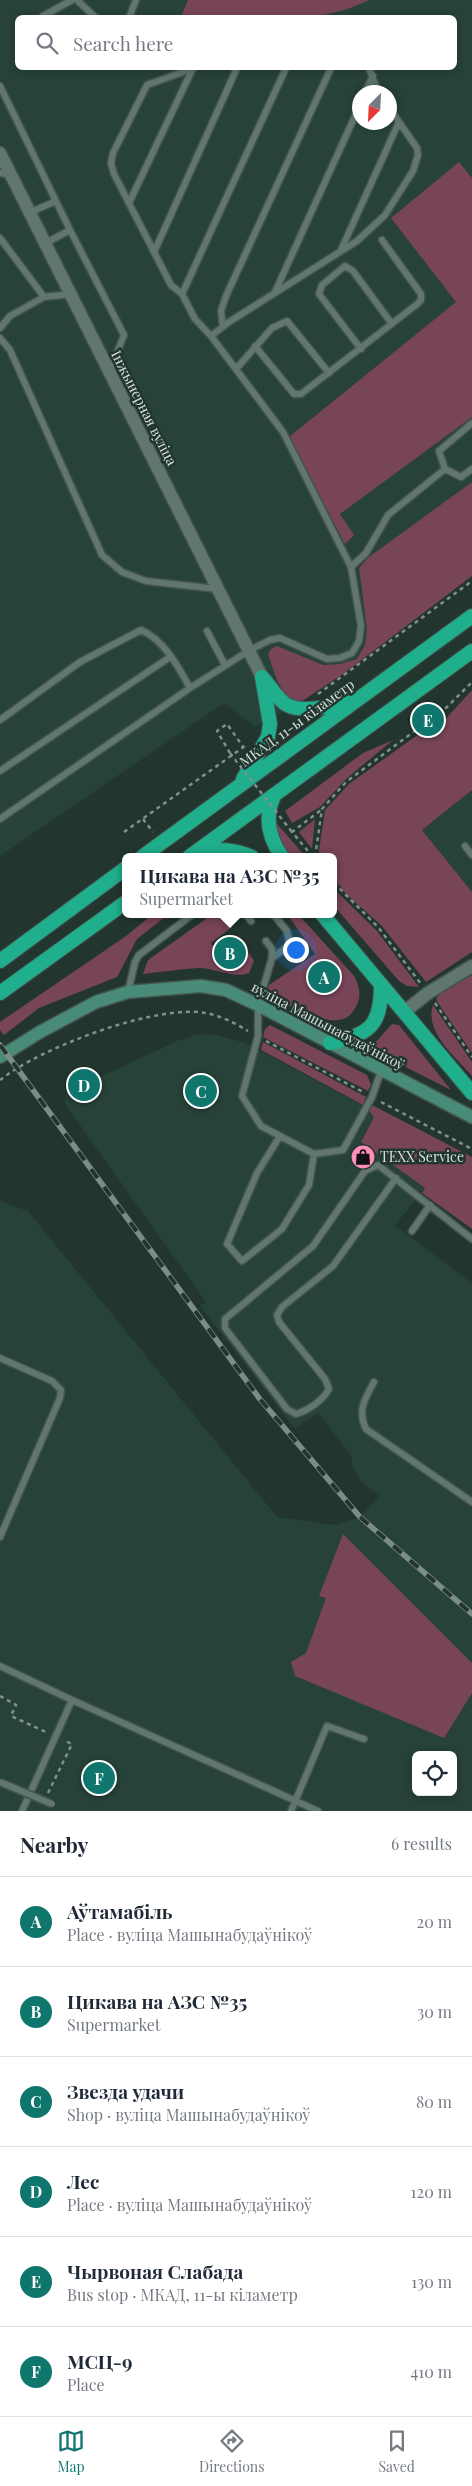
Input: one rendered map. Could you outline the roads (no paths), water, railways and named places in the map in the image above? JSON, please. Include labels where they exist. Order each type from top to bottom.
[{"type":"highway","name":"МКАД, 11-ы кіламетр","points":[[147,853],[472,616]]},
{"type":"highway","points":[[195,853],[472,651]]},
{"type":"highway","points":[[262,677],[287,705],[298,708],[354,702]]},
{"type":"highway","points":[[240,784],[268,738],[270,718],[262,677]]},
{"type":"highway","points":[[274,796],[270,805],[270,834],[280,853]]},
{"type":"highway","points":[[199,853],[221,849],[243,853]]},
{"type":"highway","points":[[0,960],[122,871]]},
{"type":"highway","points":[[0,993],[122,905]]},
{"type":"highway","points":[[325,918],[472,1093]]},
{"type":"highway","points":[[330,1043],[363,1034],[374,1024],[381,1008],[381,986]]},
{"type":"main road","name":"вуліца Машынабудаўнікоў","points":[[0,1057],[96,1002],[128,992],[201,986],[226,990],[258,1005],[472,1117]]},
{"type":"street","name":"Інжынерная вуліца","points":[[0,153],[6,174],[31,212],[262,677]]},
{"type":"street","points":[[404,1012],[428,993],[472,966]]},
{"type":"lane","points":[[45,15],[72,0]]},
{"type":"lane","points":[[77,0],[93,15]]},
{"type":"lane","points":[[130,15],[136,0]]},
{"type":"lane","points":[[0,819],[190,688],[250,650],[270,640],[280,638],[327,659],[340,658],[352,653],[358,641],[361,626],[351,567],[283,432],[211,336],[195,319],[182,294],[171,285],[155,250],[114,174],[111,163],[117,145],[146,85],[187,70]]},
{"type":"lane","points":[[129,203],[192,70]]},
{"type":"lane","points":[[155,250],[236,70]]},
{"type":"lane","points":[[182,294],[285,70]]},
{"type":"lane","points":[[223,327],[221,311],[226,296],[331,70]]},
{"type":"lane","points":[[370,70],[376,85]]},
{"type":"lane","points":[[368,85],[373,76]]},
{"type":"lane","points":[[0,86],[70,230],[124,335],[110,372]]},
{"type":"lane","points":[[211,336],[274,293],[357,241],[385,215],[413,171],[418,155],[417,148],[397,119]]},
{"type":"lane","points":[[274,293],[352,122]]},
{"type":"lane","points":[[340,251],[399,122]]},
{"type":"lane","points":[[31,212],[56,201]]},
{"type":"lane","points":[[46,243],[70,230]]},
{"type":"lane","points":[[0,238],[44,297]]},
{"type":"lane","points":[[255,346],[294,394],[301,394],[416,305],[421,300],[420,294],[382,240]]},
{"type":"lane","points":[[361,349],[319,294],[322,285],[345,266],[353,271],[392,324]]},
{"type":"lane","points":[[0,328],[10,316],[44,297],[71,294]]},
{"type":"lane","points":[[236,369],[272,328],[287,321],[329,373]]},
{"type":"lane","points":[[0,338],[10,350],[102,556],[122,572],[146,581],[175,586],[218,589]]},
{"type":"lane","points":[[472,423],[439,451],[445,469],[461,477],[472,469]]},
{"type":"lane","points":[[351,567],[366,553],[388,515],[398,504],[445,469]]},
{"type":"lane","points":[[0,720],[80,662],[141,630],[154,635],[190,688]]},
{"type":"lane","points":[[207,631],[225,665]]},
{"type":"lane","points":[[0,771],[170,657]]},
{"type":"lane","points":[[465,846],[472,855]]},
{"type":"lane","points":[[128,992],[135,962],[139,955],[188,918]]},
{"type":"lane","points":[[272,958],[290,945],[287,931],[276,918]]},
{"type":"lane","points":[[266,941],[272,948],[272,958],[258,1005],[258,1036],[242,1096],[261,1126],[314,1154],[343,1150],[372,1097],[381,1071]]},
{"type":"lane","points":[[280,1136],[257,1173],[227,1244],[242,1262],[282,1229],[309,1185],[314,1154]]},
{"type":"lane","points":[[396,1178],[333,1266],[282,1307],[277,1315],[279,1322],[325,1379],[328,1389],[325,1396],[304,1411],[296,1414],[287,1409],[226,1328],[225,1318],[313,1246],[365,1171],[378,1165],[396,1178],[472,1239]]},
{"type":"lane","points":[[412,1231],[430,1205]]},
{"type":"lane","points":[[0,1358],[52,1381],[61,1390],[60,1398],[0,1537]]},
{"type":"lane","points":[[374,1382],[362,1408],[361,1419],[366,1429],[472,1502]]},
{"type":"lane","points":[[0,1666],[318,1811]]},
{"type":"lane","points":[[22,1811],[72,1700]]},
{"type":"lane","points":[[291,1811],[327,1726],[364,1739]]},
{"type":"lane","points":[[0,1782],[52,1804]]},
{"type":"railway","points":[[0,1045],[259,1398],[360,1517],[472,1614]]},
{"type":"place","name":"Чырвоная Слабада","points":[[428,720]]},
{"type":"place","name":"Цикава на АЗС №35","points":[[230,953]]},
{"type":"place","name":"Аўтамабіль","points":[[324,977]]},
{"type":"place","name":"Лес","points":[[84,1085]]},
{"type":"place","name":"Звезда удачи","points":[[201,1091]]},
{"type":"place","name":"TEXX Service","points":[[363,1157]]},
{"type":"place","name":"МСЦ-9","points":[[99,1778]]}]
